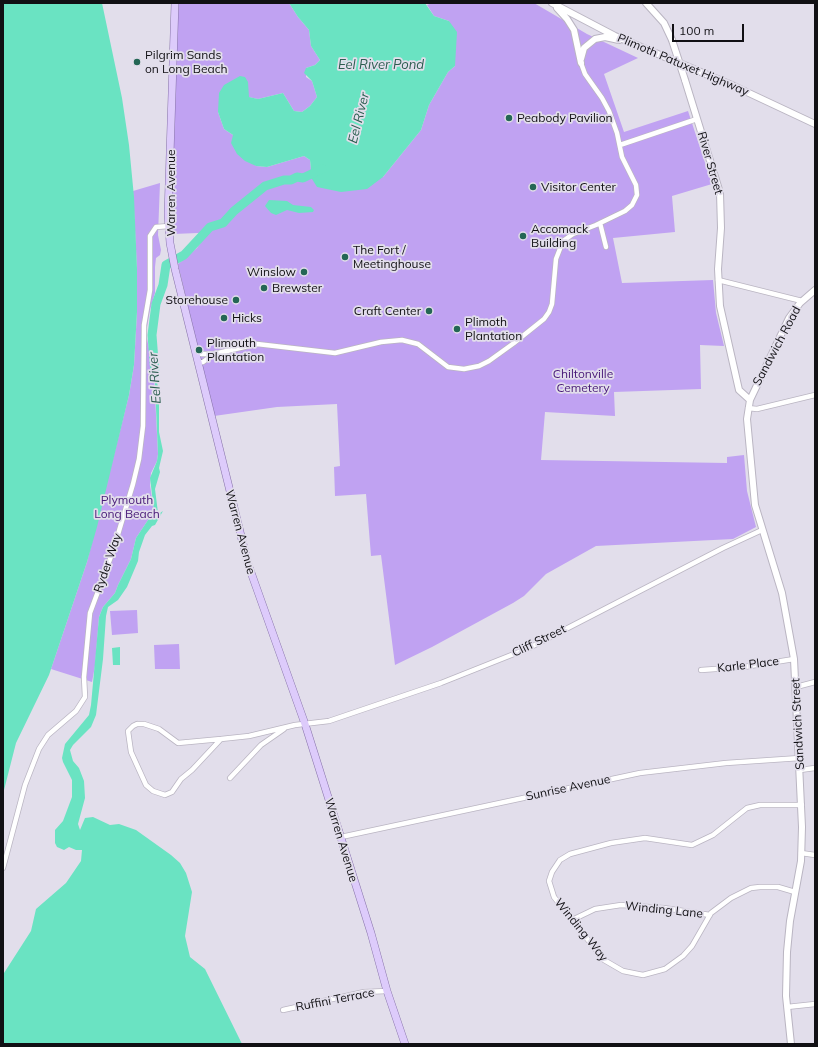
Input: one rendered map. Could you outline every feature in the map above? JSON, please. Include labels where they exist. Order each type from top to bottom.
[{"type":"main road","name":"Warren Avenue","points":[[175,3],[169,226],[172,256],[248,564],[305,724],[387,991],[405,1044]]},
{"type":"street","name":"Plimoth Patuxet Highway","points":[[552,3],[628,42],[734,86],[815,124]]},
{"type":"street","points":[[196,354],[214,354],[241,346],[257,344],[335,353],[385,341],[402,340],[418,344],[448,366],[464,369],[479,366],[489,361],[544,319],[549,312],[557,254],[562,243],[567,238],[628,209],[637,195],[636,185],[622,157],[609,110],[585,74],[580,63],[573,28],[567,18],[552,3]]},
{"type":"street","points":[[557,3],[563,9]]},
{"type":"street","name":"River Street","points":[[646,3],[661,19],[672,40],[720,197],[722,228],[718,263],[718,280],[722,312],[739,390],[750,400]]},
{"type":"street","points":[[580,63],[584,48],[595,39],[605,38],[628,42]]},
{"type":"street","points":[[620,146],[697,119]]},
{"type":"street","points":[[600,223],[606,247]]},
{"type":"street","name":"Ryder Way","points":[[3,868],[25,785],[39,749],[48,735],[76,711],[85,697],[84,677],[90,613],[109,565],[133,484],[143,426],[144,325],[150,290],[150,236],[156,227],[169,226]]},
{"type":"street","points":[[718,280],[802,301]]},
{"type":"street","name":"Sandwich Road","points":[[748,408],[750,400],[789,318],[802,301],[815,290]]},
{"type":"street","points":[[198,363],[204,362],[214,354]]},
{"type":"street","points":[[748,408],[762,408],[787,400],[815,395]]},
{"type":"street","name":"Sandwich Street","points":[[748,408],[747,432],[755,504],[782,593],[794,659],[796,687],[802,805],[801,853],[787,948],[787,1007],[791,1044]]},
{"type":"street","name":"Cliff Street","points":[[221,739],[192,770],[181,779],[172,792],[167,795],[154,791],[145,782],[131,752],[128,734],[133,726],[144,724],[159,729],[178,743],[249,736],[305,724],[318,724],[352,715],[519,652],[657,583],[723,548],[762,530]]},
{"type":"street","name":"Karle Place","points":[[701,670],[744,667],[794,659]]},
{"type":"street","points":[[796,687],[815,682]]},
{"type":"street","points":[[230,778],[261,745],[285,728]]},
{"type":"street","name":"Sunrise Avenue","points":[[340,837],[640,773],[726,763],[800,758]]},
{"type":"street","points":[[800,770],[815,768]]},
{"type":"street","name":"Winding Way","points":[[796,892],[778,887],[756,887],[731,898],[717,907],[710,915],[692,946],[683,956],[665,969],[644,975],[623,971],[607,963],[554,897],[549,885],[552,872],[560,860],[567,856],[611,843],[645,838],[692,845],[706,839],[747,808],[765,805],[802,805]]},
{"type":"street","points":[[801,853],[815,855]]},
{"type":"street","name":"Winding Lane","points":[[572,920],[595,910],[628,905],[670,908],[710,915]]},
{"type":"street","name":"Ruffini Terrace","points":[[283,1010],[364,992],[387,991]]},
{"type":"street","points":[[787,1007],[815,1004]]},
{"type":"green space","name":"Plimoth Plantation","points":[[177,3],[289,3],[309,30],[311,46],[320,60],[315,65],[306,68],[306,77],[312,81],[317,97],[310,106],[302,112],[294,111],[283,93],[258,99],[248,97],[248,82],[218,112],[224,129],[233,135],[256,166],[267,167],[304,156],[310,160],[312,179],[383,177],[421,130],[429,105],[448,72],[455,66],[449,21],[434,16],[427,5],[432,3],[534,3],[587,34],[638,58],[604,74],[624,132],[688,111],[712,184],[672,196],[675,232],[613,238],[622,283],[713,280],[716,313],[724,346],[700,345],[701,389],[614,392],[615,416],[545,412],[541,460],[727,463],[727,457],[744,455],[747,491],[756,527],[733,539],[596,546],[546,574],[524,596],[513,603],[432,647],[395,665],[381,555],[371,556],[366,494],[335,496],[334,467],[340,466],[337,404],[277,407],[214,416],[178,264],[197,248],[205,236],[198,233],[173,234],[172,207]]},
{"type":"green space","name":"Plymouth Long Beach","points":[[160,183],[158,235],[161,250],[160,255],[156,258],[155,293],[146,333],[154,376],[158,454],[157,461],[151,473],[150,485],[154,511],[136,538],[131,559],[115,593],[103,607],[99,617],[95,666],[92,682],[51,669],[87,562],[129,395],[134,365],[137,312],[137,269],[133,191]]},
{"type":"green space","points":[[137,610],[138,633],[112,635],[110,611]]},
{"type":"green space","points":[[179,644],[180,669],[155,669],[154,645]]},
{"type":"water","points":[[3,3],[102,3],[122,98],[129,145],[134,197],[137,312],[134,365],[129,395],[97,527],[87,562],[49,675],[16,743],[3,794]]},
{"type":"water","name":"Eel River Pond","points":[[289,3],[425,3],[434,16],[449,21],[457,32],[455,66],[448,72],[429,105],[421,130],[383,177],[367,189],[341,192],[317,187],[312,179],[310,160],[304,156],[267,167],[256,166],[245,161],[237,154],[231,143],[233,135],[224,129],[218,112],[219,93],[224,85],[240,76],[245,77],[248,82],[249,97],[258,99],[283,93],[294,111],[302,112],[310,106],[317,97],[312,81],[304,73],[306,68],[315,65],[320,60],[311,46],[309,30]]},
{"type":"water","points":[[269,200],[287,201],[293,205],[311,207],[314,210],[313,212],[299,213],[287,210],[276,215],[271,213],[265,206]]},
{"type":"water","points":[[154,363],[159,394],[159,432],[163,451],[159,468],[160,472],[155,489],[158,513],[163,511],[155,525],[152,526],[145,535],[139,552],[138,561],[127,587],[118,600],[108,607],[96,715],[91,727],[70,750],[73,761],[79,768],[84,781],[85,798],[78,824],[80,830],[85,818],[93,817],[110,825],[119,824],[136,830],[180,863],[186,873],[192,892],[185,936],[190,957],[205,969],[242,1044],[3,1044],[4,973],[31,931],[36,909],[66,883],[81,861],[82,850],[76,850],[69,847],[64,850],[57,847],[55,843],[55,830],[63,821],[72,797],[72,780],[62,758],[65,744],[89,715],[99,617],[103,607],[115,593],[131,559],[136,538],[154,511],[150,478],[157,461],[158,454]]},
{"type":"water","points":[[120,647],[120,665],[113,665],[112,648]]},
{"type":"waterway","name":"Eel River","points":[[155,374],[152,335],[156,304],[163,285],[166,265],[184,255],[210,227],[223,223],[234,211],[265,186],[284,180],[291,180],[297,177],[303,178],[322,169]]},
{"type":"place","name":"Pilgrim Sands on Long Beach","points":[[137,62]]},
{"type":"place","name":"Peabody Pavilion","points":[[509,118]]},
{"type":"place","name":"Visitor Center","points":[[533,187]]},
{"type":"place","name":"Accomack Building","points":[[523,236]]},
{"type":"place","name":"The Fort / Meetinghouse","points":[[345,257]]},
{"type":"place","name":"Winslow","points":[[304,272]]},
{"type":"place","name":"Brewster","points":[[264,288]]},
{"type":"place","name":"Storehouse","points":[[236,300]]},
{"type":"place","name":"Craft Center","points":[[429,311]]},
{"type":"place","name":"Hicks","points":[[224,318]]},
{"type":"place","name":"Plimoth Plantation","points":[[457,329]]},
{"type":"place","name":"Plimouth Plantation","points":[[199,350]]},
{"type":"park label","name":"Chiltonville Cemetery","points":[[583,381]]}]
